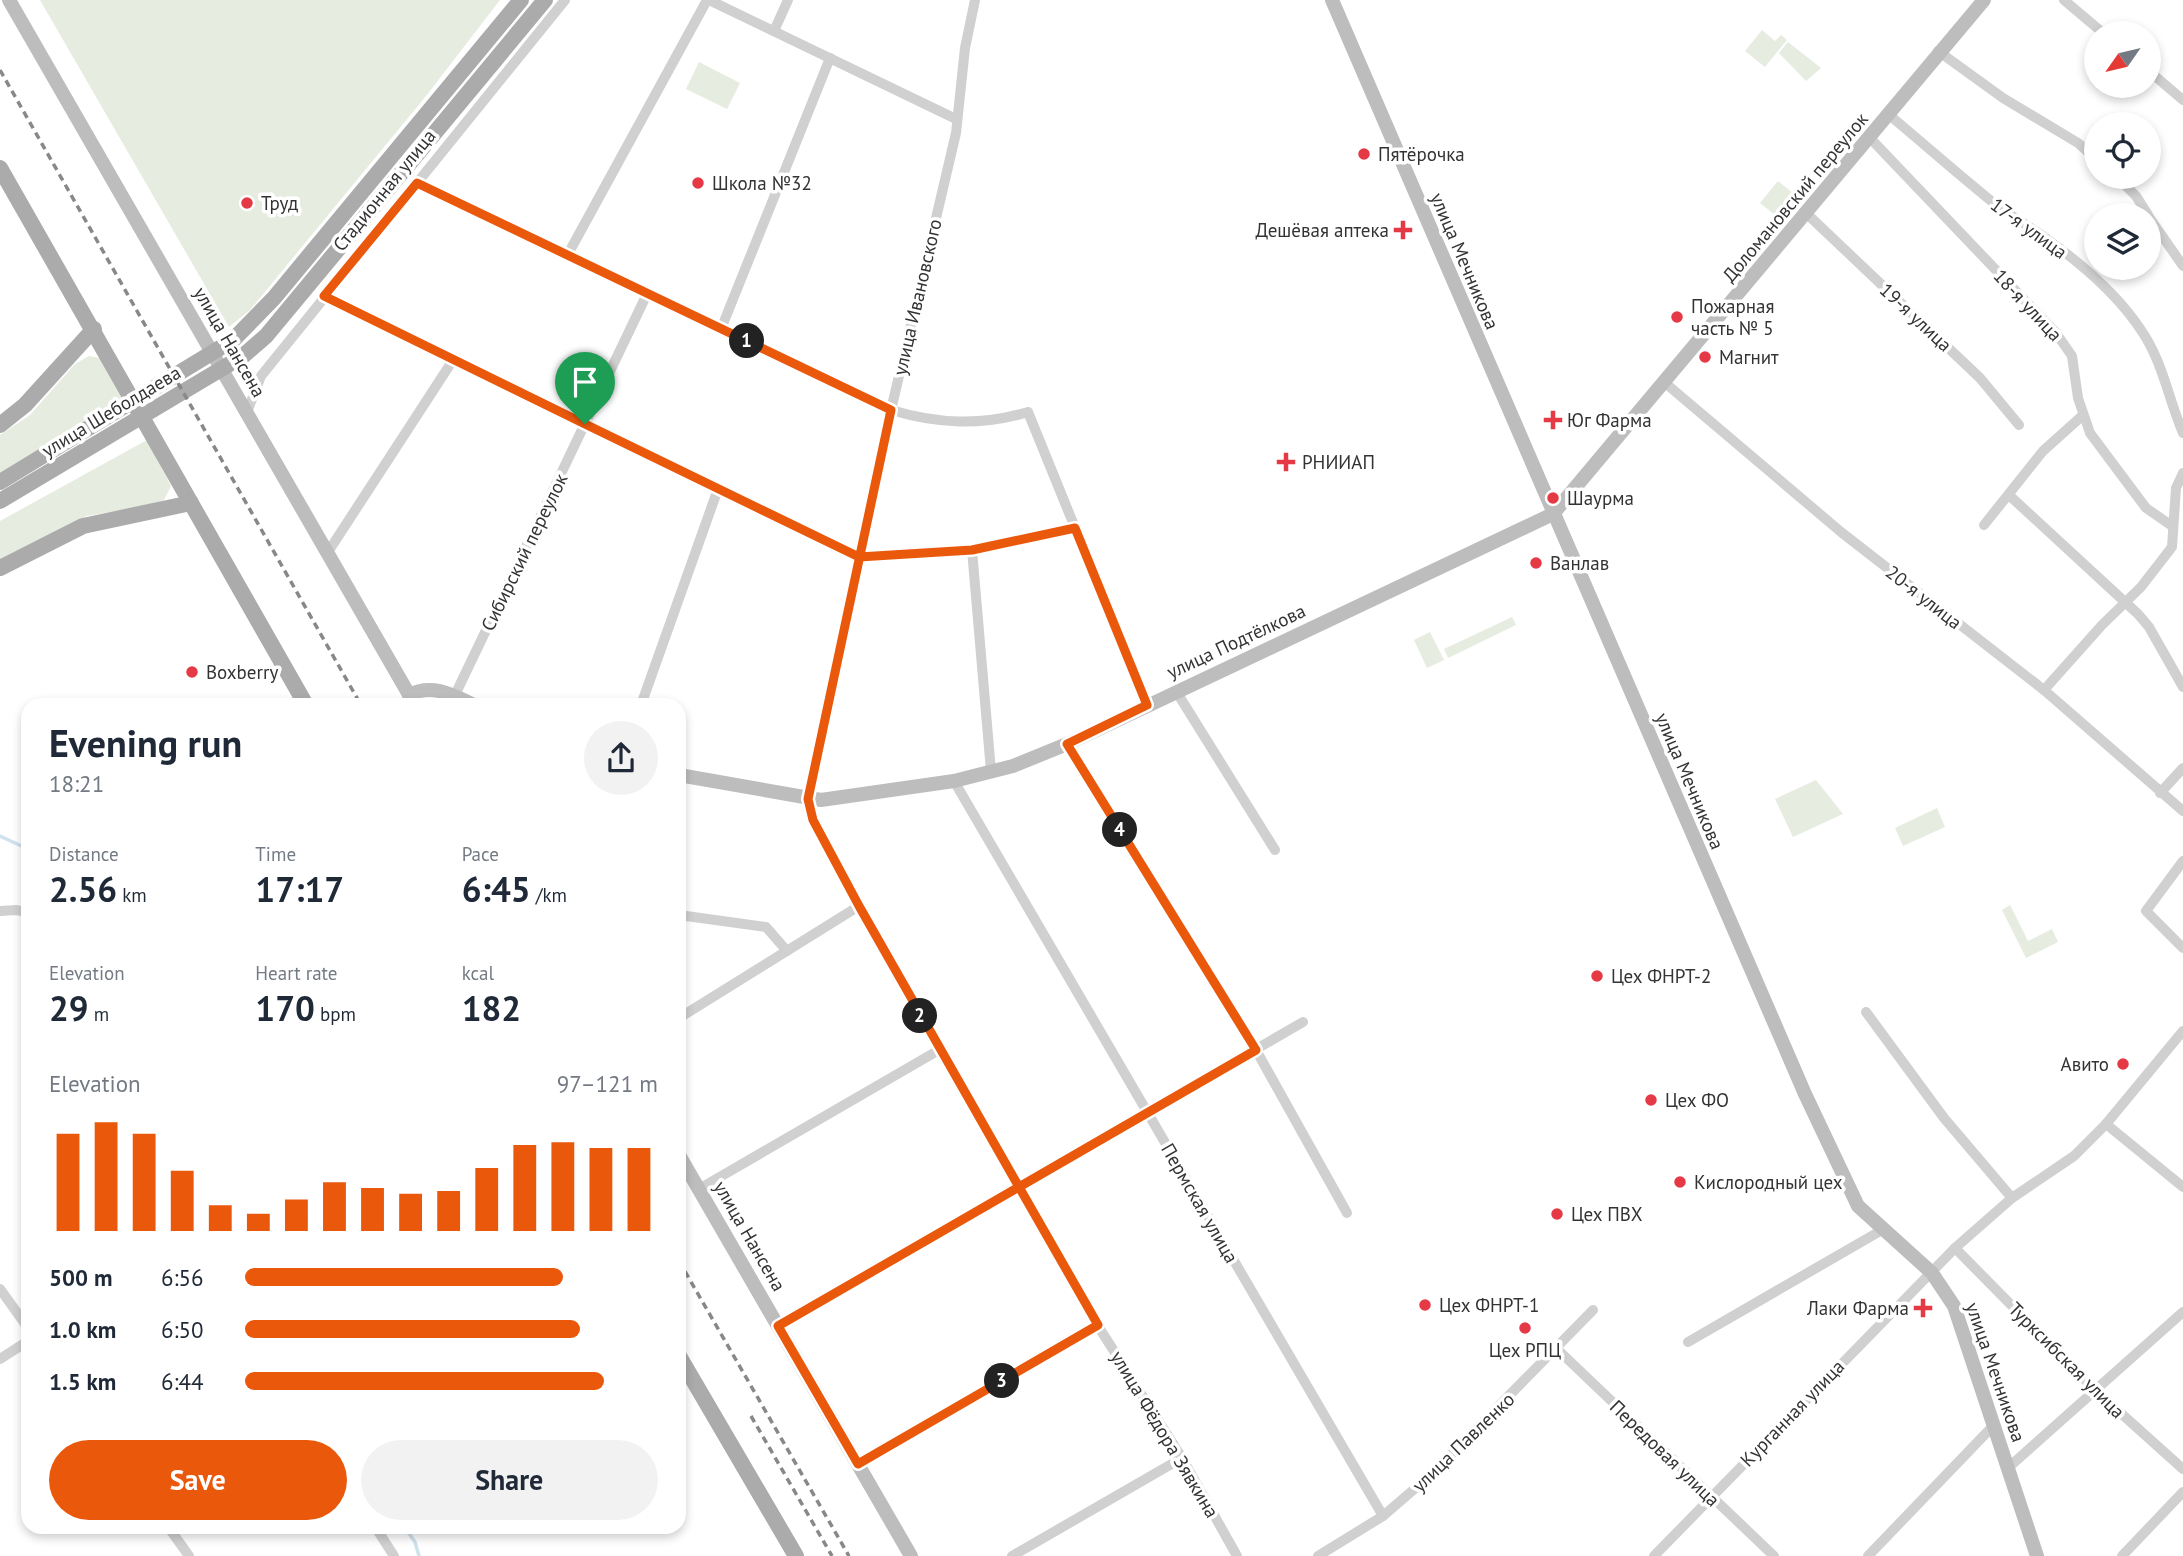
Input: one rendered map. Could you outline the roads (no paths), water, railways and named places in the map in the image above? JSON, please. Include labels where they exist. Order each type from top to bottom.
[{"type":"main road","name":"улица Нансена","points":[[9,0],[411,698]]},
{"type":"main road","name":"Стадионная улица","points":[[233,341],[274,298],[521,0]]},
{"type":"main road","name":"Стадионная улица","points":[[243,356],[288,311],[545,0]]},
{"type":"main road","name":"улица Мечникова","points":[[1332,0],[1805,1094],[1858,1206],[1933,1273],[1954,1306],[2037,1556]]},
{"type":"main road","name":"Доломановский переулок","points":[[1553,514],[1870,138],[1938,51],[1984,0]]},
{"type":"main road","points":[[0,168],[302,698]]},
{"type":"main road","points":[[0,425],[25,405],[94,329]]},
{"type":"main road","name":"улица Шеболдаева","points":[[0,482],[233,341]]},
{"type":"main road","name":"улица Шеболдаева","points":[[0,501],[243,356]]},
{"type":"main road","points":[[0,568],[83,526],[191,503]]},
{"type":"main road","name":"улица Подтёлкова","points":[[686,776],[821,800],[954,780],[991,771],[1067,744],[1553,514]]},
{"type":"main road","points":[[415,698],[429,689],[460,698]]},
{"type":"main road","name":"улица Нансена","points":[[686,1167],[911,1556]]},
{"type":"main road","points":[[686,1368],[796,1556]]},
{"type":"street","name":"Стадионная улица","points":[[247,412],[261,376],[565,0]]},
{"type":"street","points":[[566,256],[708,0],[956,119]]},
{"type":"street","points":[[774,31],[788,0]]},
{"type":"street","name":"улица Ивановского","points":[[808,799],[891,410],[956,132],[964,48],[975,0]]},
{"type":"street","points":[[2064,0],[2089,21]]},
{"type":"street","points":[[1938,51],[2003,98],[2084,148]]},
{"type":"street","points":[[721,329],[830,58]]},
{"type":"street","points":[[2161,81],[2183,100]]},
{"type":"street","name":"17-я улица","points":[[1888,114],[1997,206],[2075,262],[2128,314],[2152,347],[2165,374],[2170,400],[2183,433]]},
{"type":"street","name":"18-я улица","points":[[1870,138],[2056,333],[2073,356],[2082,416],[2090,433],[2146,508],[2172,526]]},
{"type":"street","points":[[417,183],[891,410],[936,421],[964,423],[999,421],[1028,412],[1147,705]]},
{"type":"street","points":[[2129,189],[2141,203]]},
{"type":"street","name":"19-я улица","points":[[1807,213],[1980,378],[2019,425]]},
{"type":"street","points":[[2161,234],[2183,266]]},
{"type":"street","name":"Сибирский переулок","points":[[454,695],[647,294]]},
{"type":"street","points":[[324,296],[859,557],[972,550],[1075,528]]},
{"type":"street","points":[[328,552],[453,360]]},
{"type":"street","name":"20-я улица","points":[[1664,382],[1840,532],[2044,690],[2183,811]]},
{"type":"street","points":[[1984,525],[2010,496],[2043,451],[2082,416]]},
{"type":"street","points":[[2044,690],[2154,573],[2172,547],[2176,488],[2183,473]]},
{"type":"street","points":[[643,698],[718,489]]},
{"type":"street","points":[[2010,496],[2126,602],[2149,627],[2183,687]]},
{"type":"street","points":[[972,550],[991,771]]},
{"type":"street","points":[[1176,691],[1275,850]]},
{"type":"street","points":[[1067,744],[1256,1050],[1347,1213]]},
{"type":"street","points":[[2160,793],[2183,768]]},
{"type":"street","name":"Пермская улица","points":[[954,780],[1382,1516]]},
{"type":"street","name":"улица Фёдора Зявкина","points":[[808,799],[813,820],[939,1050],[1098,1325],[1182,1458],[1237,1556]]},
{"type":"street","points":[[2183,861],[2146,911],[2183,948]]},
{"type":"street","points":[[686,1014],[859,906]]},
{"type":"street","points":[[0,911],[21,911]]},
{"type":"street","points":[[686,916],[766,927],[787,951]]},
{"type":"street","points":[[1866,1012],[1944,1118],[2012,1198]]},
{"type":"street","points":[[778,1326],[1303,1022]]},
{"type":"street","name":"Курганная улица","points":[[1654,1556],[1955,1248],[2012,1198],[2074,1156],[2106,1124],[2183,1031]]},
{"type":"street","points":[[699,1189],[939,1050]]},
{"type":"street","points":[[2106,1124],[2183,1187]]},
{"type":"street","points":[[1688,1342],[1882,1230]]},
{"type":"street","name":"Турксибская улица","points":[[1955,1248],[2095,1390],[2183,1469]]},
{"type":"street","points":[[0,1289],[21,1318]]},
{"type":"street","name":"улица Павленко","points":[[1318,1556],[1382,1516],[1433,1473],[1558,1349],[1593,1310]]},
{"type":"street","points":[[2009,1467],[2183,1312]]},
{"type":"street","points":[[858,1464],[1098,1325]]},
{"type":"street","points":[[0,1359],[21,1346]]},
{"type":"street","name":"Передовая улица","points":[[1558,1349],[1774,1556]]},
{"type":"street","points":[[1868,1556],[1994,1425]]},
{"type":"street","points":[[1012,1556],[1182,1458]]},
{"type":"street","points":[[2122,1556],[2183,1492]]},
{"type":"street","points":[[173,1534],[189,1556]]},
{"type":"street","points":[[380,1534],[394,1556]]},
{"type":"waterway","points":[[0,836],[21,846]]},
{"type":"waterway","points":[[409,1534],[419,1556]]},
{"type":"railway","points":[[0,70],[357,698]]},
{"type":"railway","points":[[686,1273],[849,1556]]},
{"type":"railway","points":[[751,1416],[832,1556]]},
{"type":"place","name":"Пятёрочка","points":[[1364,154]]},
{"type":"place","name":"Школа №32","points":[[698,183]]},
{"type":"place","name":"Труд","points":[[247,203]]},
{"type":"place","name":"Дешёвая аптека","points":[[1403,230]]},
{"type":"place","name":"Пожарная часть № 5","points":[[1677,317]]},
{"type":"place","name":"Магнит","points":[[1705,357]]},
{"type":"place","name":"Юг Фарма","points":[[1553,420]]},
{"type":"place","name":"РНИИАП","points":[[1286,462]]},
{"type":"place","name":"Шаурма","points":[[1553,498]]},
{"type":"place","name":"Ванлав","points":[[1536,563]]},
{"type":"place","name":"Boxberry","points":[[192,672]]},
{"type":"place","name":"Цех ФНРТ-2","points":[[1597,976]]},
{"type":"place","name":"Авито","points":[[2123,1064]]},
{"type":"place","name":"Цех ФО","points":[[1651,1100]]},
{"type":"place","name":"Кислородный цех","points":[[1680,1182]]},
{"type":"place","name":"Цех ПВХ","points":[[1557,1214]]},
{"type":"place","name":"Цех ФНРТ-1","points":[[1425,1305]]},
{"type":"place","name":"Лаки Фарма","points":[[1923,1308]]},
{"type":"place","name":"Цех РПЦ","points":[[1525,1328]]}]
